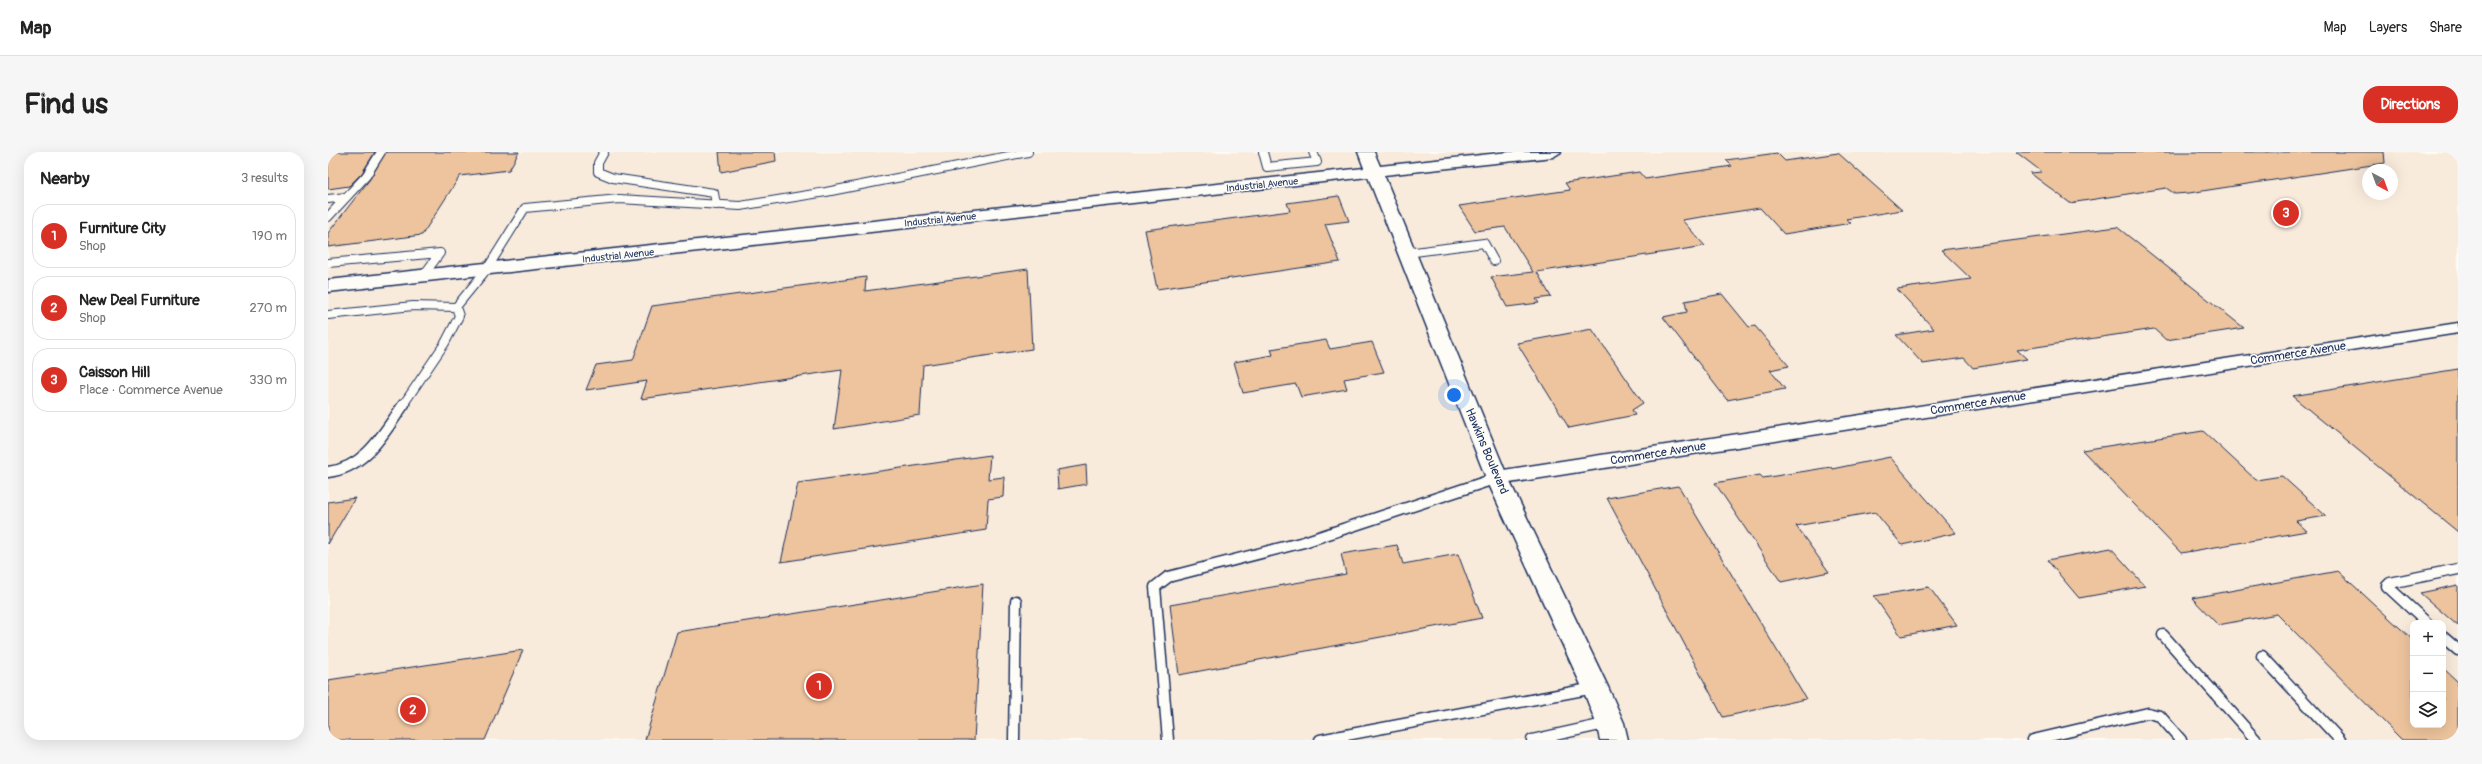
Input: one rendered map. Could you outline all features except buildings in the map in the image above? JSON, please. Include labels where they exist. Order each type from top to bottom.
[{"type":"street","name":"Hawkins Boulevard","points":[[1366,152],[1497,478],[1616,734]]},
{"type":"street","name":"Industrial Avenue","points":[[328,286],[1553,152]]},
{"type":"street","name":"Commerce Avenue","points":[[1497,478],[2458,328]]},
{"type":"lane","points":[[328,217],[366,176],[381,152]]},
{"type":"lane","points":[[604,152],[598,163],[598,172],[613,178],[714,193],[716,205]]},
{"type":"lane","points":[[456,307],[487,269],[524,208],[619,198],[740,206],[826,192],[1028,152]]},
{"type":"lane","points":[[1263,152],[1267,167],[1317,162],[1313,152]]},
{"type":"lane","points":[[328,199],[346,197]]},
{"type":"lane","points":[[1407,253],[1484,243],[1494,261]]},
{"type":"lane","points":[[328,263],[440,253],[423,276]]},
{"type":"lane","points":[[328,315],[413,306],[456,307]]},
{"type":"lane","points":[[328,472],[337,471],[367,455],[414,390],[445,343],[459,316],[456,307]]},
{"type":"lane","points":[[1168,740],[1155,587],[1168,577],[1304,542],[1497,478]]},
{"type":"lane","points":[[2424,620],[2387,586],[2390,583],[2458,569]]},
{"type":"lane","points":[[1014,740],[1016,602]]},
{"type":"lane","points":[[2163,635],[2256,740]]},
{"type":"lane","points":[[2446,640],[2458,650]]},
{"type":"lane","points":[[2262,656],[2340,740]]},
{"type":"lane","points":[[1320,740],[1594,687]]},
{"type":"lane","points":[[2033,740],[2148,713],[2160,716],[2181,740]]},
{"type":"lane","points":[[1532,740],[1616,734]]},
{"type":"shaded area","points":[[328,152],[2458,152],[2458,740],[328,740]]},
{"type":"place","name":"Caisson Hill","points":[[2286,213]]},
{"type":"place","name":"Furniture City","points":[[819,686]]},
{"type":"place","name":"New Deal Furniture","points":[[413,710]]}]
